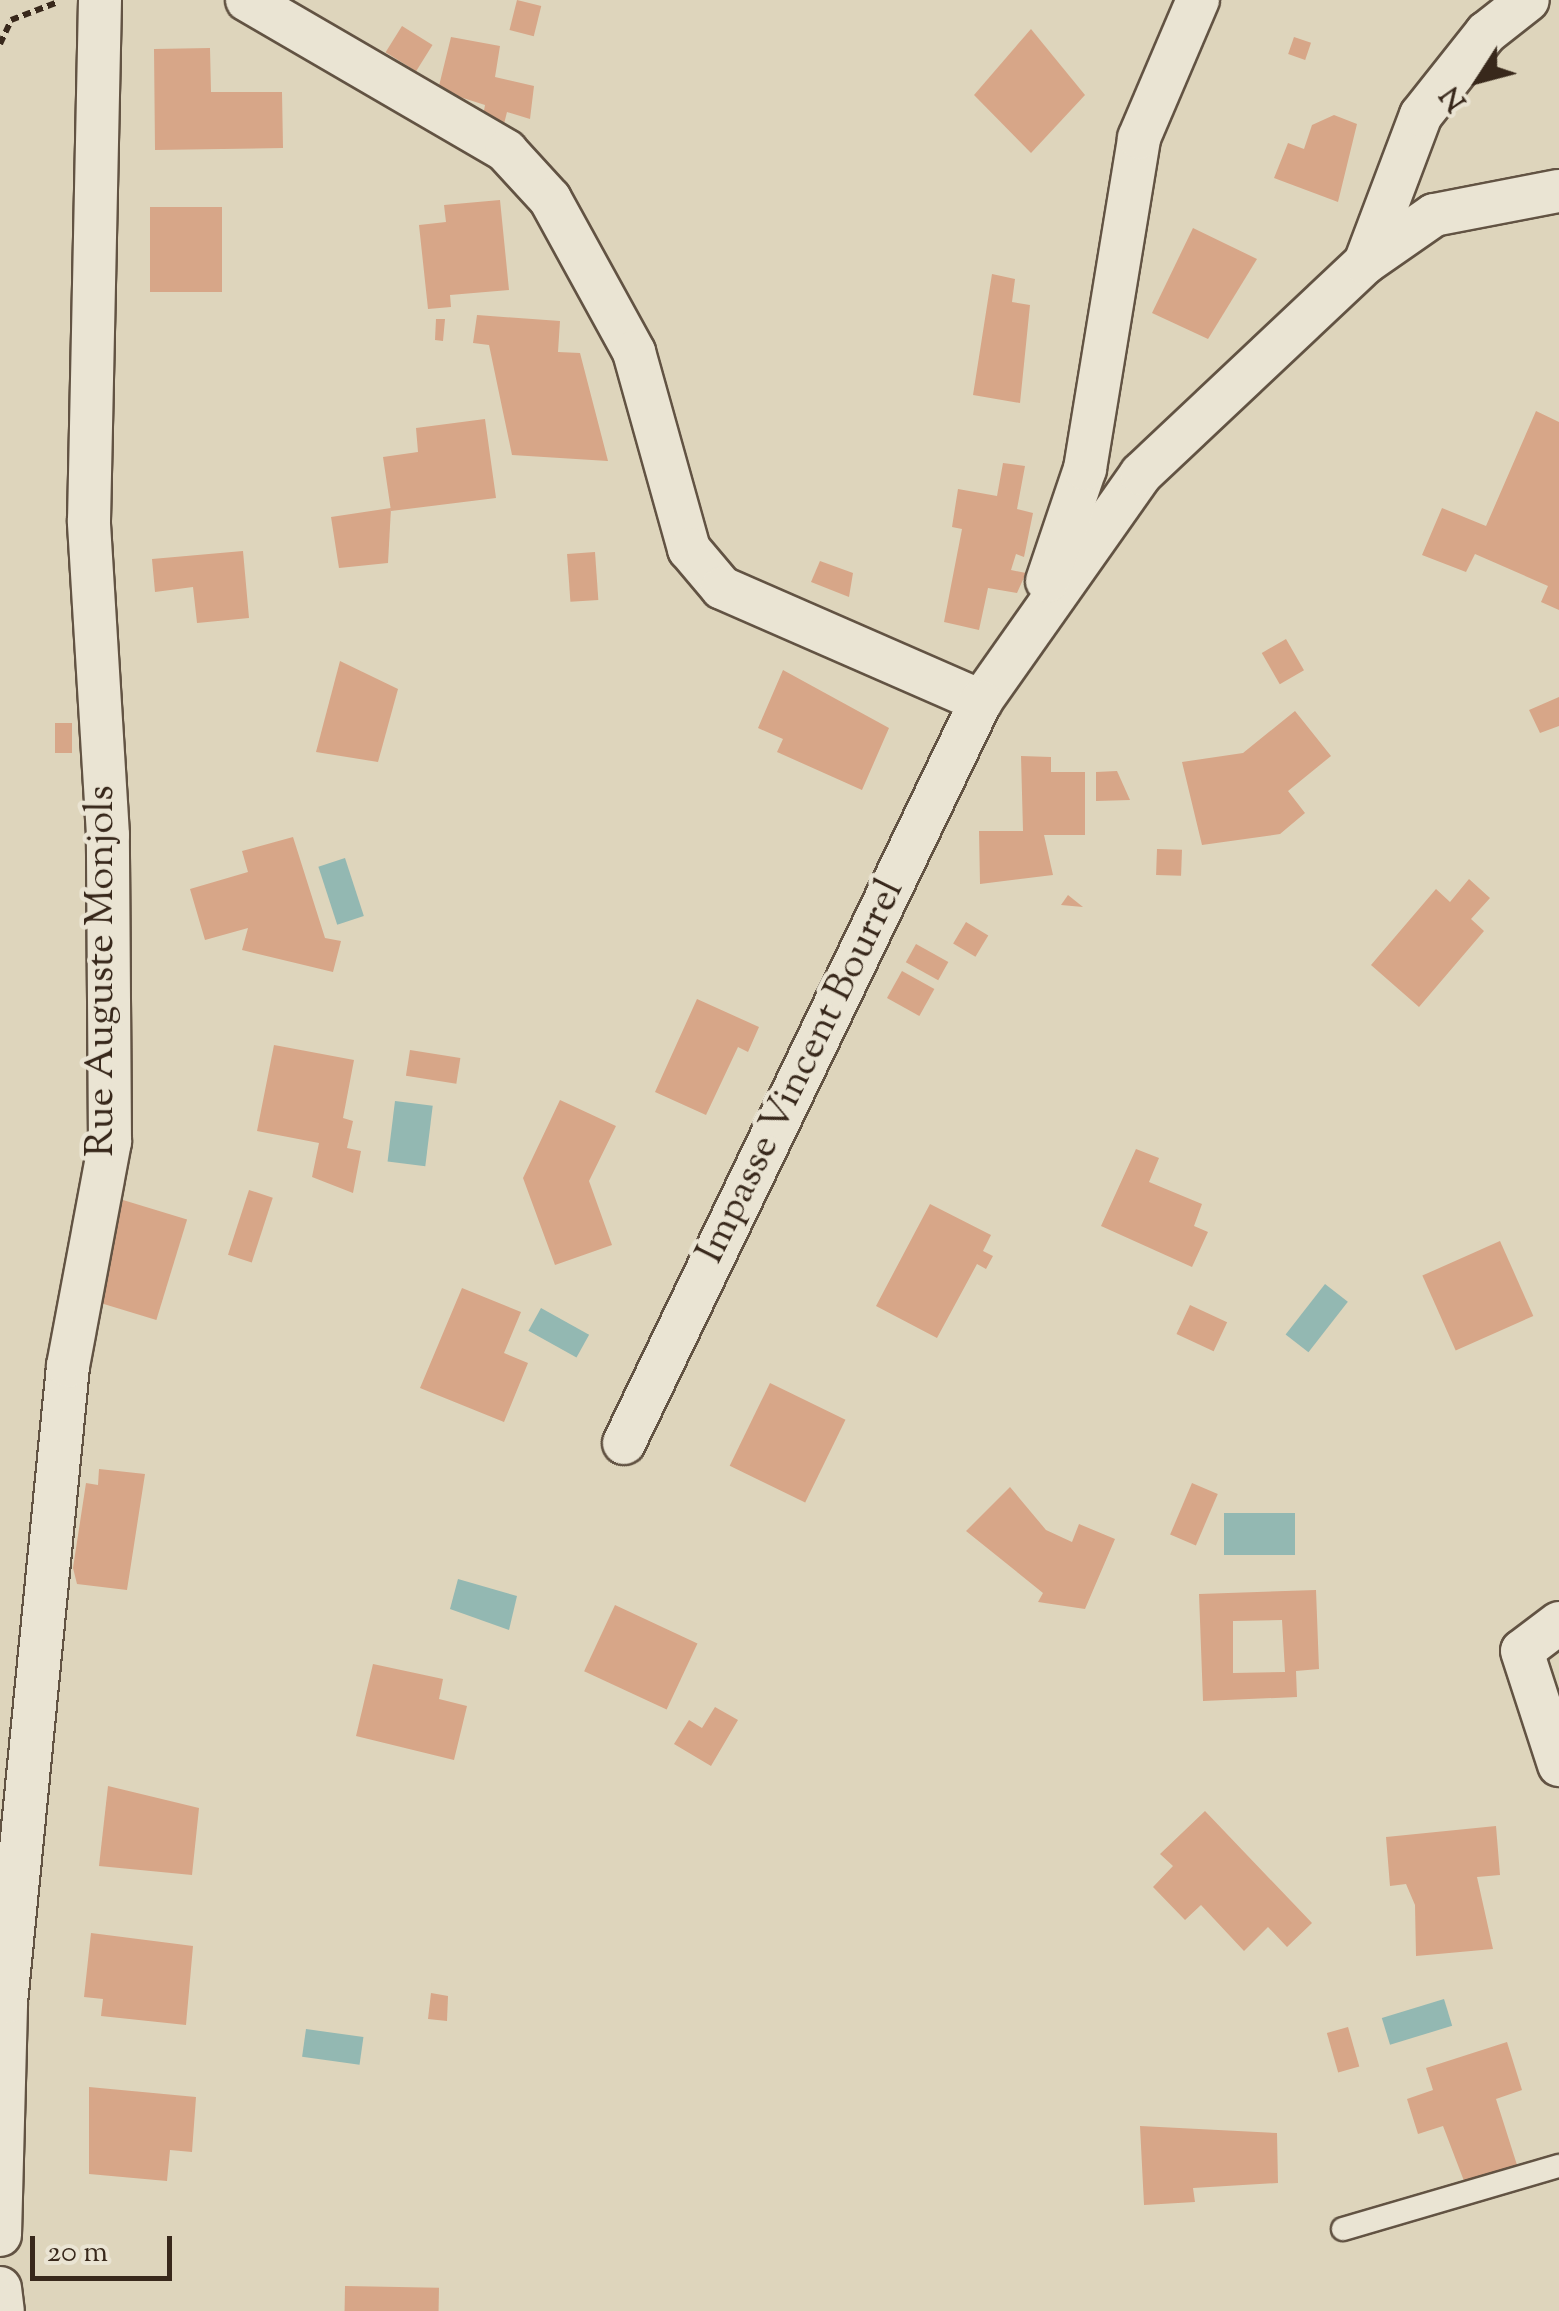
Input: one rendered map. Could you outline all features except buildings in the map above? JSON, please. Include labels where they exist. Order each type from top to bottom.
[{"type":"street","name":"Rue Auguste Monjols","points":[[0,2235],[6,2002],[68,1366],[110,1142],[108,835],[89,521],[100,0]]},
{"type":"street","points":[[246,0],[506,151],[550,200],[634,352],[689,549],[722,588],[981,701]]},
{"type":"street","points":[[1032,624],[1085,469],[1139,138],[1198,0]]},
{"type":"street","points":[[1364,263],[1421,115],[1486,33],[1528,0]]},
{"type":"street","points":[[1032,624],[1141,474],[1364,263],[1434,215],[1559,191]]},
{"type":"street","name":"Impasse Vincent Bourrel","points":[[624,1443],[981,701],[1032,624]]},
{"type":"street","points":[[1559,1622],[1522,1651],[1559,1765]]},
{"type":"street","points":[[0,2288],[3,2311]]},
{"type":"lane","points":[[1343,2228],[1559,2166]]},
{"type":"path","points":[[0,44],[11,20],[64,0]]},
{"type":"water","points":[[345,858],[364,916],[337,925],[318,867]]},
{"type":"water","points":[[395,1101],[433,1106],[425,1166],[388,1162]]},
{"type":"water","points":[[1325,1284],[1348,1302],[1308,1352],[1286,1334]]},
{"type":"water","points":[[541,1308],[589,1335],[576,1357],[528,1331]]},
{"type":"water","points":[[1224,1513],[1295,1513],[1295,1555],[1224,1555]]},
{"type":"water","points":[[458,1579],[517,1596],[509,1630],[450,1609]]},
{"type":"water","points":[[1444,1999],[1452,2026],[1390,2045],[1382,2018]]},
{"type":"water","points":[[306,2029],[363,2037],[360,2065],[302,2057]]}]
